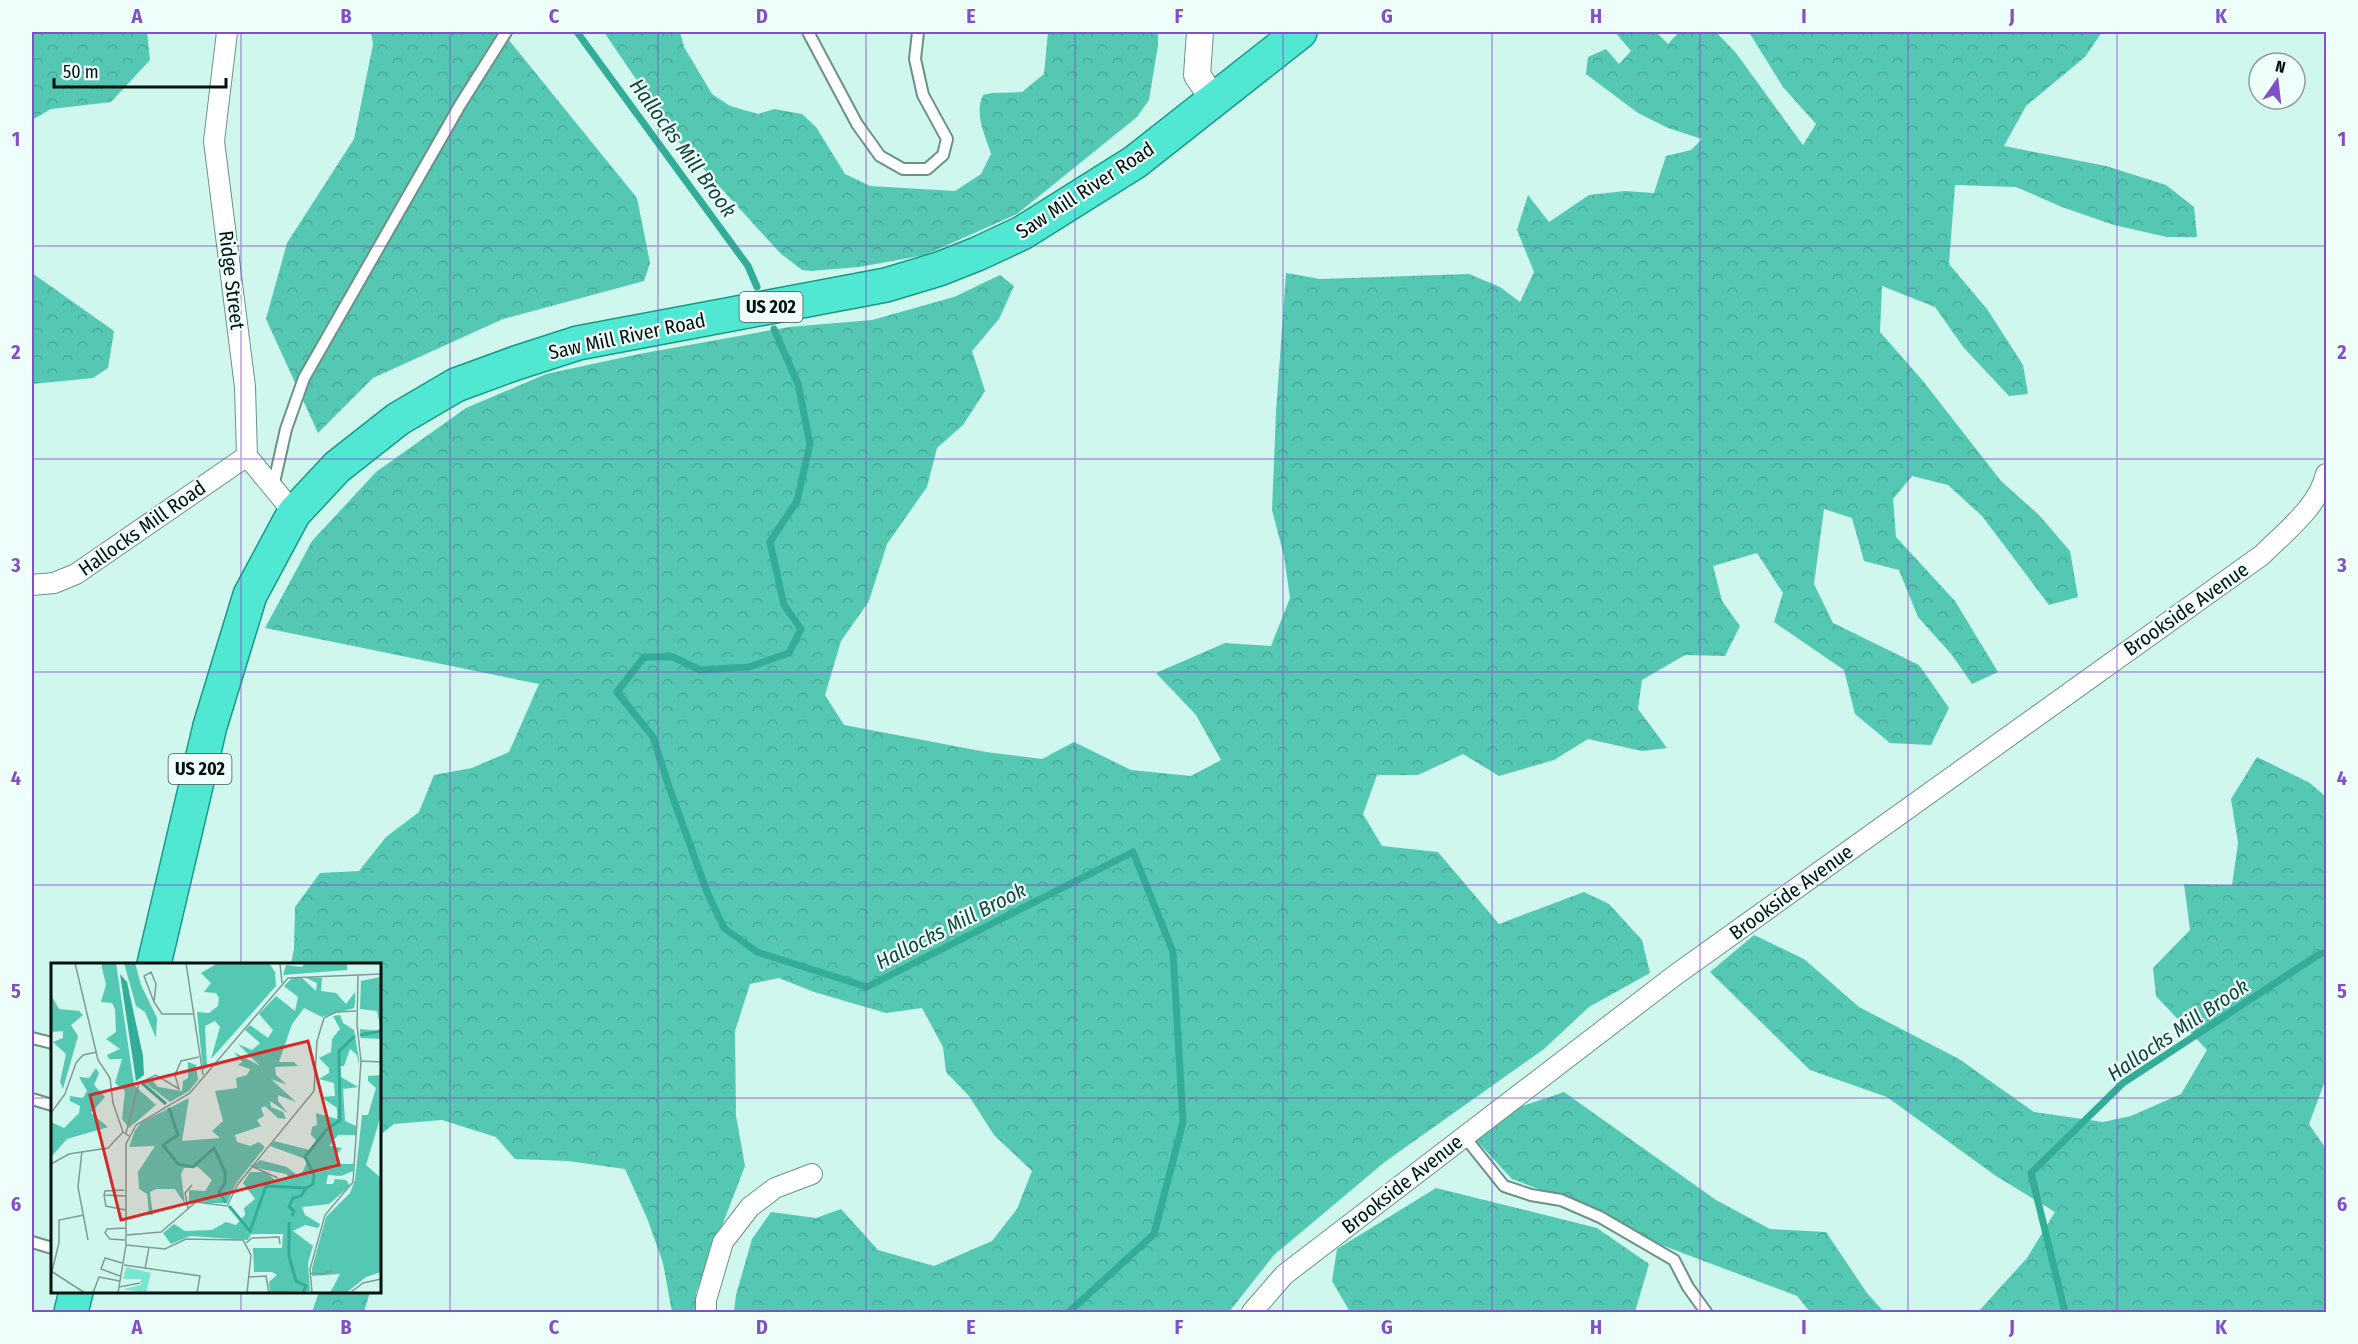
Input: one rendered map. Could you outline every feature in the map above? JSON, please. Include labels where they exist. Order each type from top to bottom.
[{"type":"highway","name":"Saw Mill River Road","points":[[154,963],[210,726],[250,595],[294,513],[337,468],[398,418],[456,385],[578,344],[886,285],[939,269],[1022,233],[1092,191],[1135,162],[1300,32]]},
{"type":"highway","points":[[71,1312],[76,1293]]},
{"type":"street","name":"Ridge Street","points":[[227,32],[214,141],[245,387],[247,456]]},
{"type":"street","points":[[1200,32],[1197,75],[1214,100]]},
{"type":"street","points":[[247,456],[294,513]]},
{"type":"street","name":"Hallocks Mill Road","points":[[32,585],[54,583],[76,574],[247,456]]},
{"type":"street","name":"Brookside Avenue","points":[[1252,1312],[1284,1275],[1674,976],[2262,555],[2295,523],[2322,490],[2326,474]]},
{"type":"street","points":[[706,1312],[706,1300],[720,1251],[729,1233],[750,1207],[776,1188],[812,1174]]},
{"type":"lane","points":[[273,487],[286,429],[304,378],[460,105],[506,32]]},
{"type":"lane","points":[[808,32],[857,124],[880,156],[903,169],[927,169],[943,155],[947,139],[923,95],[915,59],[918,32]]},
{"type":"lane","points":[[32,1038],[51,1043]]},
{"type":"lane","points":[[32,1100],[51,1105]]},
{"type":"lane","points":[[1464,1136],[1504,1186],[1531,1195],[1561,1200],[1600,1216],[1674,1260],[1688,1287],[1706,1312]]},
{"type":"lane","points":[[32,1242],[51,1248]]},
{"type":"green space","points":[[32,32],[147,32],[150,60],[111,102],[51,109],[32,120]]},
{"type":"green space","points":[[371,32],[501,32],[504,34],[637,198],[650,263],[644,281],[503,319],[373,378],[318,433],[266,319],[287,243],[354,139],[373,44]]},
{"type":"green space","points":[[604,32],[680,32],[684,47],[712,94],[730,106],[758,114],[774,109],[802,114],[816,127],[845,174],[870,186],[955,191],[981,174],[991,154],[980,117],[983,95],[1022,92],[1044,74],[1048,32],[1158,32],[1158,45],[1149,100],[1137,117],[1017,214],[925,255],[859,267],[811,271],[802,270],[780,253],[678,141]]},
{"type":"green space","points":[[1615,32],[1656,32],[1668,44],[1679,32],[1716,32],[1736,53],[1803,145],[1816,124],[1783,87],[1749,32],[2102,32],[2085,57],[2026,106],[2004,146],[2106,166],[2166,185],[2194,207],[2197,237],[2167,237],[2114,225],[2062,207],[2016,187],[1955,185],[1949,264],[1987,309],[2023,365],[2028,394],[2009,396],[1964,348],[1935,307],[1882,286],[1880,332],[1923,381],[2001,481],[2039,515],[2070,551],[2078,597],[2049,605],[1982,516],[1948,485],[1912,476],[1893,499],[1896,537],[1955,601],[1998,672],[1972,684],[1952,655],[1918,617],[1899,570],[1864,561],[1852,518],[1824,509],[1814,584],[1833,623],[1919,665],[1949,708],[1931,745],[1890,743],[1855,714],[1844,670],[1774,622],[1783,593],[1757,553],[1713,566],[1722,601],[1740,626],[1725,656],[1685,655],[1642,680],[1638,709],[1667,748],[1642,751],[1588,739],[1554,760],[1499,776],[1463,754],[1418,775],[1377,775],[1363,814],[1382,846],[1438,852],[1499,924],[1584,892],[1609,904],[1642,940],[1650,973],[1589,1007],[1544,1049],[1386,1161],[1274,1255],[1229,1312],[734,1312],[736,1295],[752,1239],[771,1212],[816,1218],[841,1209],[878,1250],[934,1266],[992,1241],[1017,1209],[1032,1171],[994,1135],[969,1096],[946,1072],[943,1047],[922,1008],[886,1013],[814,992],[779,978],[750,984],[735,1031],[736,1116],[745,1166],[696,1293],[696,1312],[672,1312],[663,1263],[647,1218],[625,1169],[568,1161],[515,1159],[496,1137],[442,1120],[394,1124],[381,1134],[381,963],[291,963],[294,949],[295,907],[320,873],[359,871],[386,837],[419,812],[434,775],[472,768],[509,752],[539,684],[265,628],[312,541],[376,472],[466,408],[546,374],[639,354],[789,327],[872,320],[954,297],[1000,275],[1014,286],[999,319],[972,351],[985,391],[963,425],[937,448],[927,487],[887,544],[869,601],[841,641],[825,695],[844,725],[986,752],[1042,759],[1074,742],[1131,770],[1191,776],[1221,760],[1196,715],[1156,673],[1225,643],[1271,646],[1290,598],[1284,556],[1272,510],[1286,273],[1320,279],[1469,274],[1500,287],[1520,302],[1534,272],[1517,230],[1528,195],[1549,222],[1589,195],[1625,191],[1654,193],[1666,156],[1691,150],[1702,139],[1668,128],[1638,113],[1586,74],[1588,57],[1606,49],[1619,64],[1631,51]]},
{"type":"green space","points":[[32,273],[114,331],[108,368],[93,378],[32,384]]},
{"type":"green space","points":[[2257,757],[2310,783],[2326,797],[2326,1078],[2309,1124],[2326,1149],[2326,1312],[1978,1312],[2027,1258],[2055,1212],[1996,1176],[1887,1097],[1810,1070],[1710,972],[1754,935],[1804,959],[1859,1007],[1959,1059],[2034,1112],[2103,1122],[2131,1116],[2181,1094],[2207,1050],[2156,996],[2153,968],[2190,930],[2184,884],[2232,885],[2238,843],[2231,799]]},
{"type":"green space","points":[[1564,1092],[1716,1200],[1770,1229],[1826,1232],[1867,1293],[1884,1312],[1810,1312],[1797,1296],[1664,1246],[1606,1215],[1512,1179],[1474,1138],[1517,1108]]},
{"type":"green space","points":[[1436,1188],[1597,1228],[1649,1264],[1635,1312],[1350,1312],[1332,1281],[1337,1249]]},
{"type":"green space","points":[[319,1293],[370,1293],[364,1312],[312,1312]]},
{"type":"waterway","name":"Hallocks Mill Brook","points":[[577,32],[748,266],[757,287]]},
{"type":"waterway","name":"Hallocks Mill Brook","points":[[774,329],[798,384],[810,444],[797,501],[770,542],[784,605],[801,629],[789,653],[749,667],[700,670],[673,657],[644,657],[617,692],[653,737],[707,892],[724,928],[757,952],[867,987],[1133,852],[1173,952],[1183,1122],[1154,1234],[1069,1312]]},
{"type":"waterway","name":"Hallocks Mill Brook","points":[[2065,1312],[2031,1173],[2123,1083],[2318,955],[2326,952]]}]
